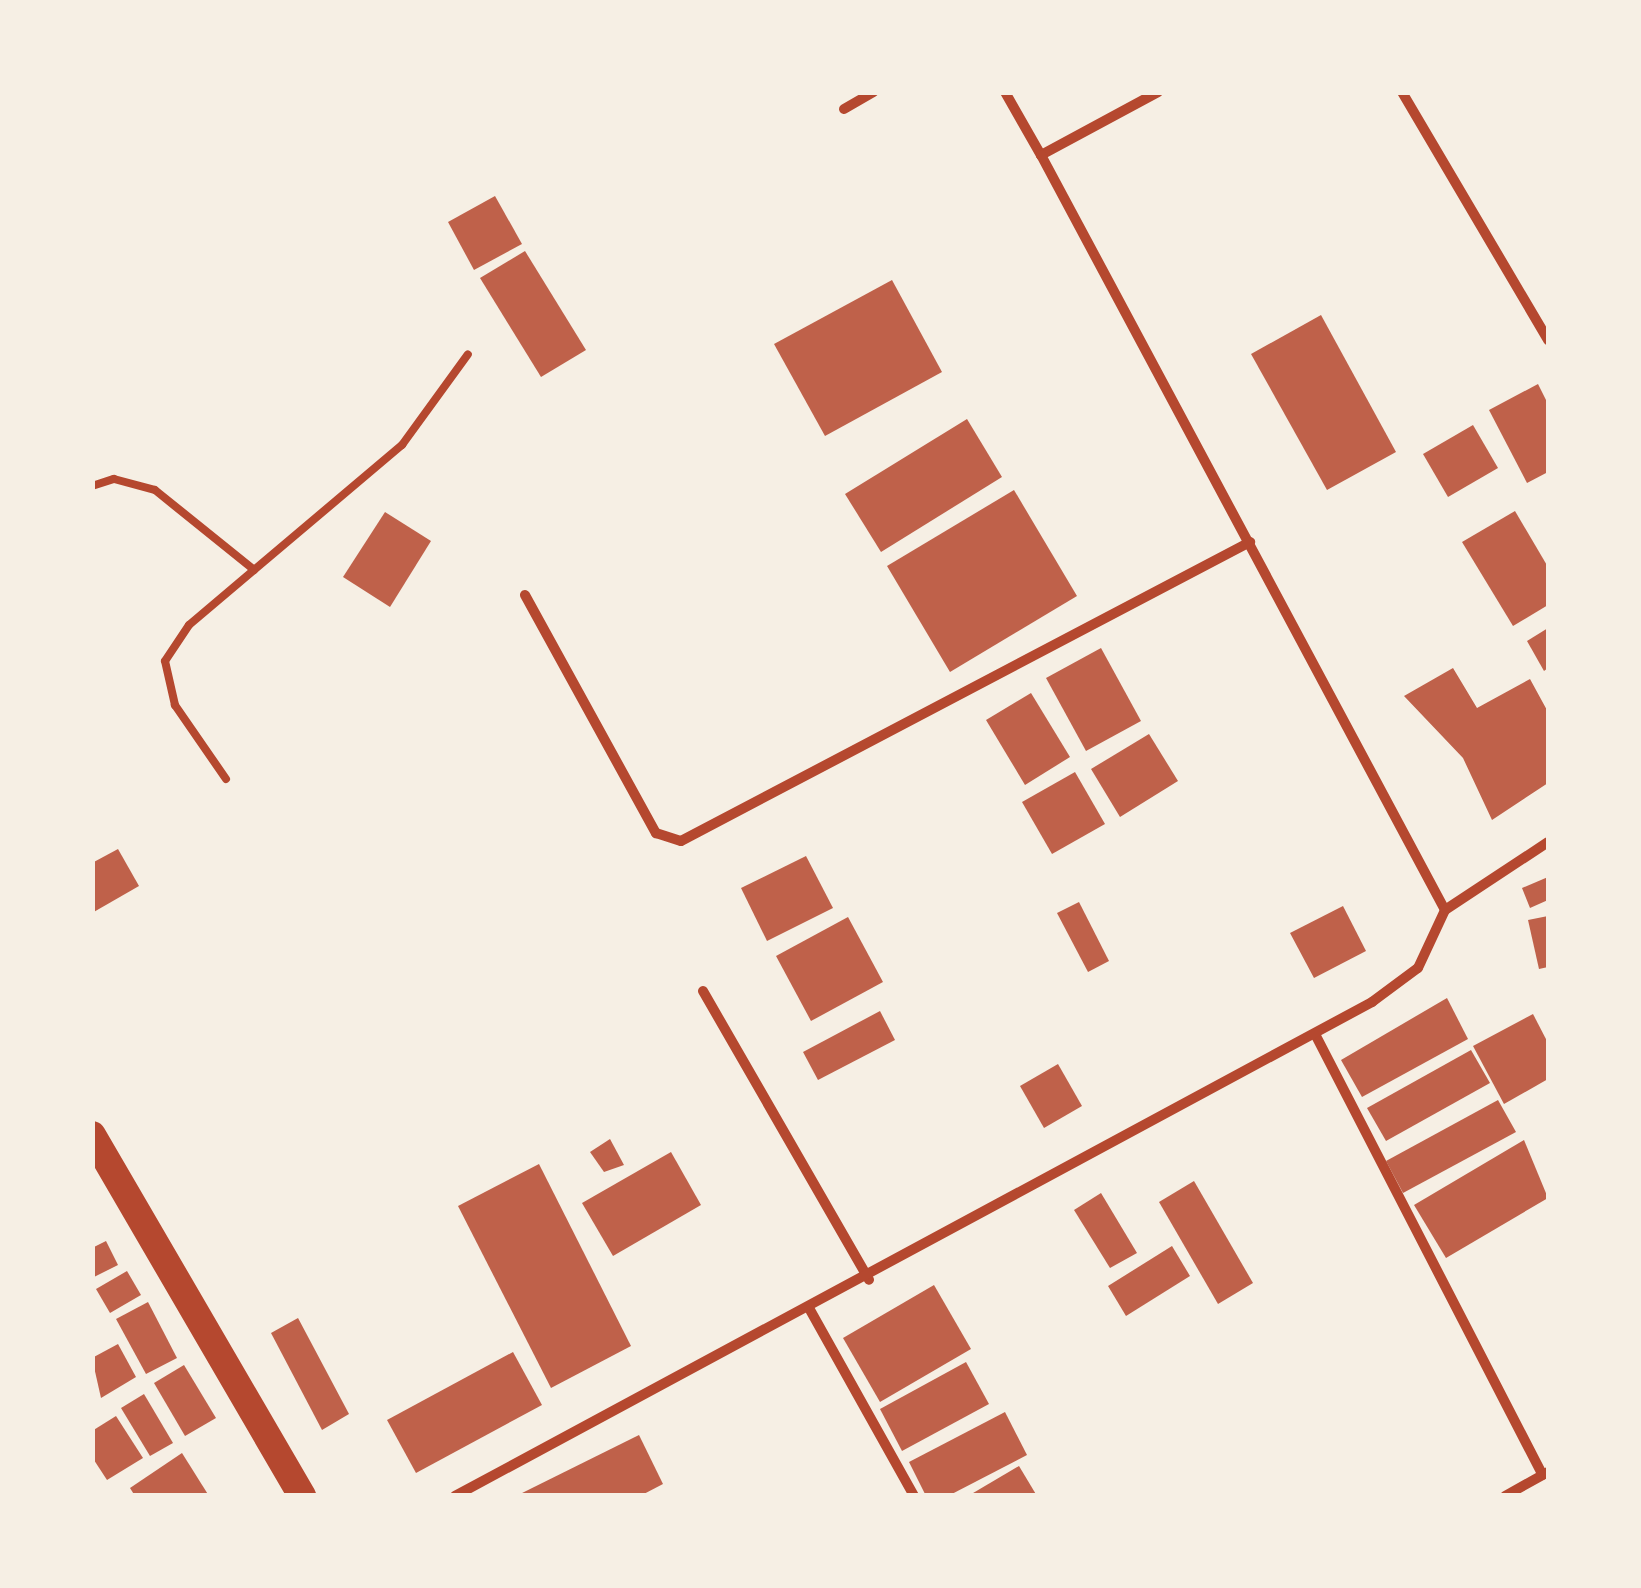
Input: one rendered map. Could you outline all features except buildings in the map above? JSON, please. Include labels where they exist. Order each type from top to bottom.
[{"type":"highway","points":[[92,1135],[302,1496]]},
{"type":"street","points":[[844,109],[873,92]]},
{"type":"street","points":[[1005,92],[1445,910]]},
{"type":"street","points":[[1041,155],[1158,92]]},
{"type":"street","points":[[1402,92],[1548,340]]},
{"type":"street","points":[[525,595],[656,833],[681,841],[1250,542]]},
{"type":"street","points":[[454,1496],[869,1280],[1316,1034],[1418,968],[1445,910],[1548,842]]},
{"type":"street","points":[[703,991],[869,1280]]},
{"type":"street","points":[[1316,1034],[1546,1474],[1505,1496]]},
{"type":"street","points":[[809,1308],[914,1496]]},
{"type":"lane","points":[[226,779],[175,704],[165,661],[189,625],[402,445],[468,354]]},
{"type":"lane","points":[[92,486],[114,479],[156,490],[254,570]]}]
